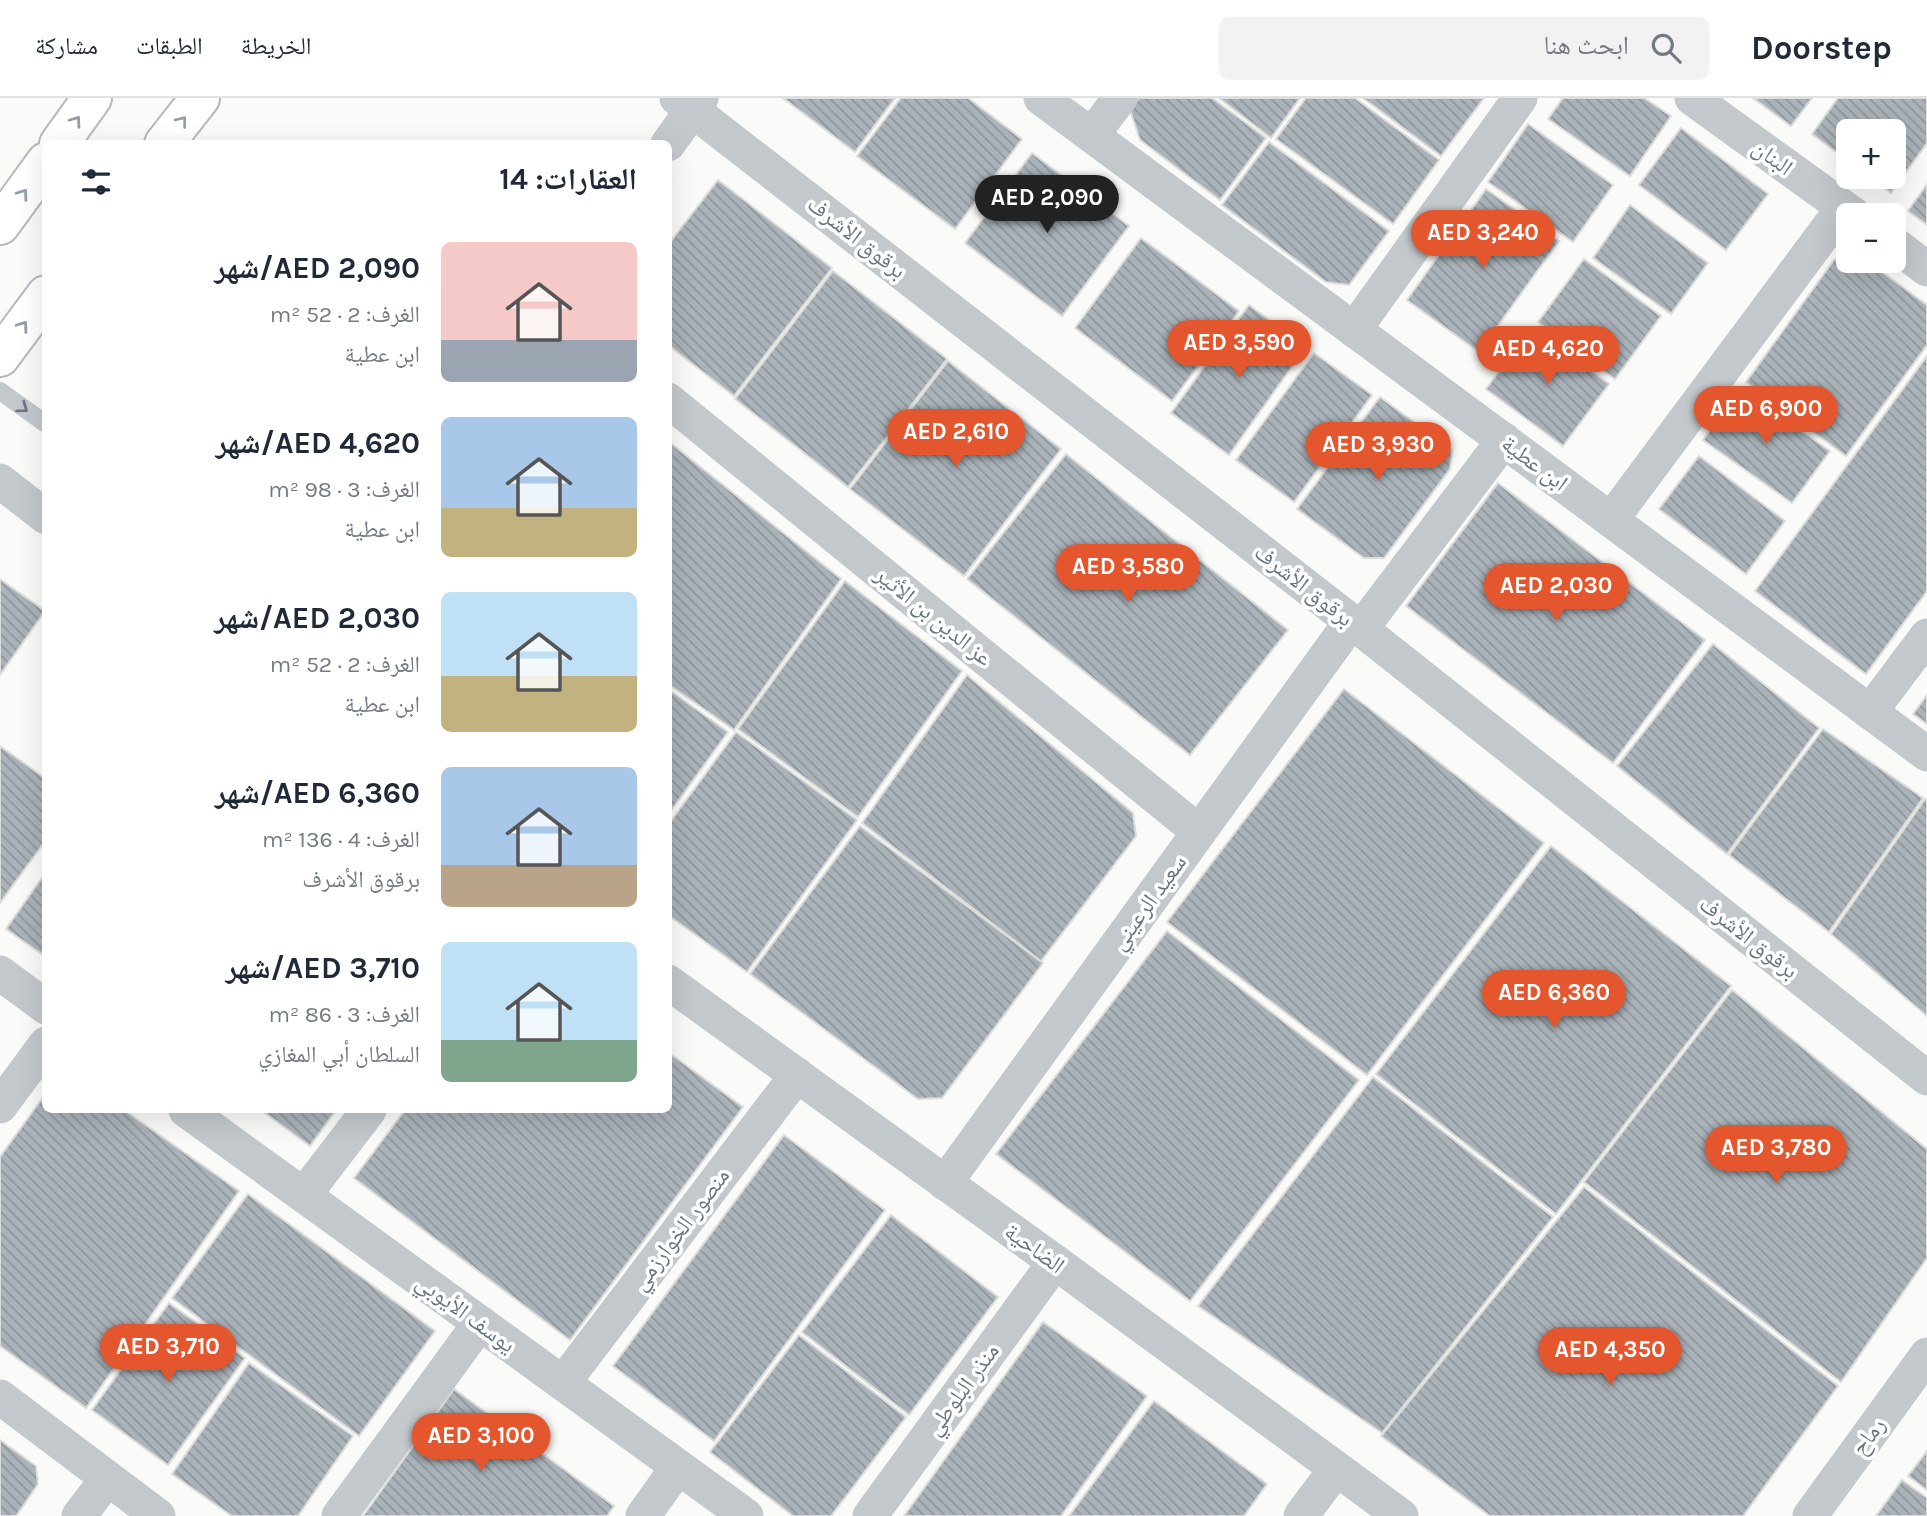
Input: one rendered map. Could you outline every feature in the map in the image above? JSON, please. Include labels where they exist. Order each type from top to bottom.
[{"type":"main road","points":[[62,140],[92,98]]},
{"type":"main road","points":[[167,140],[200,98]]},
{"type":"main road","points":[[0,225],[42,167]]},
{"type":"main road","points":[[0,358],[42,300]]},
{"type":"street","name":"ابن عطية","points":[[1041,98],[1927,754]]},
{"type":"street","points":[[1092,135],[1120,98]]},
{"type":"street","points":[[1354,330],[1520,98]]},
{"type":"street","name":"البنان","points":[[1692,98],[1837,203]]},
{"type":"street","points":[[670,140],[690,102]]},
{"type":"street","name":"برقوق الأشرف","points":[[690,102],[1927,1078]]},
{"type":"street","points":[[1611,520],[1836,227]]},
{"type":"street","points":[[1906,253],[1927,269]]},
{"type":"street","name":"عز الدين بن الأثير","points":[[672,403],[1199,832]]},
{"type":"street","name":"سعيد الرعيني","points":[[945,1183],[1199,832],[1356,626],[1504,440]]},
{"type":"street","points":[[0,481],[42,514]]},
{"type":"street","points":[[1870,712],[1927,636]]},
{"type":"street","points":[[0,973],[42,1004]]},
{"type":"street","name":"الضاحية","points":[[672,985],[1401,1516]]},
{"type":"street","points":[[0,1106],[42,1049]]},
{"type":"street","name":"منصور الخوارزمي","points":[[563,1383],[797,1075]]},
{"type":"street","name":"يوسف الأيوبي","points":[[190,1113],[746,1516]]},
{"type":"street","points":[[304,1195],[367,1113]]},
{"type":"street","name":"منذر البلوطي","points":[[870,1516],[1055,1262]]},
{"type":"street","points":[[339,1516],[480,1323]]},
{"type":"street","name":"رماح","points":[[1810,1516],[1927,1355]]},
{"type":"street","points":[[0,1397],[158,1516]]},
{"type":"street","points":[[643,1516],[678,1467]]},
{"type":"street","points":[[1301,1516],[1336,1469]]},
{"type":"street","points":[[79,1516],[107,1479]]},
{"type":"lane","points":[[0,391],[42,421]]},
{"type":"building","points":[[783,98],[895,98],[855,152]]},
{"type":"building","points":[[901,98],[968,98],[1022,139],[955,229],[857,156]]},
{"type":"building","points":[[1139,98],[1212,98],[1266,138],[1220,200],[1140,140],[1130,110]]},
{"type":"building","points":[[1219,98],[1300,98],[1271,138]]},
{"type":"building","points":[[1306,98],[1355,98],[1439,160],[1393,224],[1276,139]]},
{"type":"building","points":[[1363,98],[1484,98],[1441,156]]},
{"type":"building","points":[[1563,98],[1644,98],[1671,116],[1630,176],[1548,119]]},
{"type":"building","points":[[1753,98],[1812,98],[1791,126]]},
{"type":"building","points":[[1838,98],[1927,98],[1927,143],[1906,172],[1906,119],[1836,119],[1836,152],[1812,134]]},
{"type":"building","points":[[1528,124],[1613,185],[1573,242],[1488,182]]},
{"type":"building","points":[[1681,128],[1768,194],[1726,250],[1639,185]]},
{"type":"building","points":[[1269,142],[1389,231],[1349,285],[1326,282],[1222,205]]},
{"type":"building","points":[[1032,153],[1129,226],[1062,316],[965,243]]},
{"type":"building","points":[[718,180],[832,268],[734,396],[672,348],[672,240]]},
{"type":"building","points":[[1927,184],[1927,225],[1908,211]]},
{"type":"building","points":[[1486,189],[1559,241],[1479,352],[1407,300]]},
{"type":"building","points":[[1630,205],[1708,263],[1671,314],[1593,258]]},
{"type":"building","points":[[1141,238],[1239,311],[1172,401],[1075,328]]},
{"type":"building","points":[[1584,259],[1661,316],[1615,379],[1538,322]]},
{"type":"building","points":[[1834,260],[1836,273],[1883,273],[1927,305],[1927,345],[1846,456],[1746,382]]},
{"type":"building","points":[[833,271],[947,359],[848,487],[735,399]]},
{"type":"building","points":[[1249,305],[1306,347],[1229,455],[1171,413]]},
{"type":"building","points":[[1532,327],[1609,384],[1563,446],[1486,389]]},
{"type":"building","points":[[1314,353],[1372,395],[1294,502],[1236,460]]},
{"type":"building","points":[[1927,356],[1927,591],[1866,674],[1755,591]]},
{"type":"building","points":[[948,361],[1061,449],[964,576],[850,489]]},
{"type":"building","points":[[1740,388],[1830,451],[1792,503],[1703,440]]},
{"type":"building","points":[[1380,397],[1452,450],[1450,469],[1384,558],[1364,558],[1297,509]]},
{"type":"building","points":[[672,444],[841,579],[734,730],[672,687]]},
{"type":"building","points":[[1066,454],[1288,630],[1190,755],[967,579]]},
{"type":"building","points":[[1699,456],[1785,521],[1746,574],[1659,509]]},
{"type":"building","points":[[1498,483],[1705,640],[1613,763],[1406,606]]},
{"type":"building","points":[[0,579],[42,609],[42,615],[0,675]]},
{"type":"building","points":[[845,581],[962,671],[858,817],[738,729]]},
{"type":"building","points":[[1713,644],[1819,728],[1727,854],[1617,766]]},
{"type":"building","points":[[967,675],[1133,813],[1136,836],[1041,961],[862,823]]},
{"type":"building","points":[[1344,689],[1544,843],[1367,1075],[1167,922]]},
{"type":"building","points":[[672,692],[728,732],[672,809]]},
{"type":"building","points":[[1927,695],[1927,724],[1913,714]]},
{"type":"building","points":[[1823,729],[1923,798],[1829,932],[1729,855]]},
{"type":"building","points":[[736,732],[857,820],[747,972],[672,918],[672,820]]},
{"type":"building","points":[[0,746],[42,776],[42,845],[0,903]]},
{"type":"building","points":[[1925,799],[1927,801],[1927,1016],[1831,934]]},
{"type":"building","points":[[860,826],[1043,963],[942,1098],[918,1099],[750,974]]},
{"type":"building","points":[[1551,846],[1731,986],[1556,1214],[1376,1074]]},
{"type":"building","points":[[42,878],[42,954],[6,929]]},
{"type":"building","points":[[1167,931],[1359,1080],[1190,1301],[996,1154]]},
{"type":"building","points":[[1732,990],[1927,1149],[1927,1258],[1841,1382],[1584,1182]]},
{"type":"building","points":[[672,1055],[743,1107],[570,1340],[354,1178],[403,1113],[672,1113]]},
{"type":"building","points":[[1373,1077],[1553,1217],[1382,1433],[1198,1306]]},
{"type":"building","points":[[42,1099],[42,1113],[128,1113],[239,1191],[86,1408],[0,1346],[0,1157]]},
{"type":"building","points":[[265,1113],[334,1113],[310,1146]]},
{"type":"building","points":[[784,1135],[885,1210],[714,1441],[613,1366]]},
{"type":"building","points":[[1584,1187],[1838,1386],[1743,1516],[1490,1516],[1381,1436]]},
{"type":"building","points":[[248,1194],[435,1331],[359,1436],[172,1298]]},
{"type":"building","points":[[891,1215],[998,1297],[909,1415],[802,1332]]},
{"type":"building","points":[[169,1303],[245,1358],[168,1465],[92,1410]]},
{"type":"building","points":[[1043,1322],[1147,1396],[1061,1516],[904,1516]]},
{"type":"building","points":[[799,1335],[906,1417],[831,1516],[793,1516],[710,1452]]},
{"type":"building","points":[[249,1363],[353,1436],[298,1516],[232,1516],[172,1474]]},
{"type":"building","points":[[454,1389],[614,1506],[607,1516],[363,1516]]},
{"type":"building","points":[[1154,1401],[1267,1484],[1244,1516],[1069,1516]]},
{"type":"building","points":[[0,1440],[36,1466],[38,1484],[16,1516],[0,1516]]},
{"type":"building","points":[[1927,1451],[1927,1490],[1908,1476]]},
{"type":"building","points":[[1902,1480],[1927,1498],[1927,1516],[1876,1516]]}]
